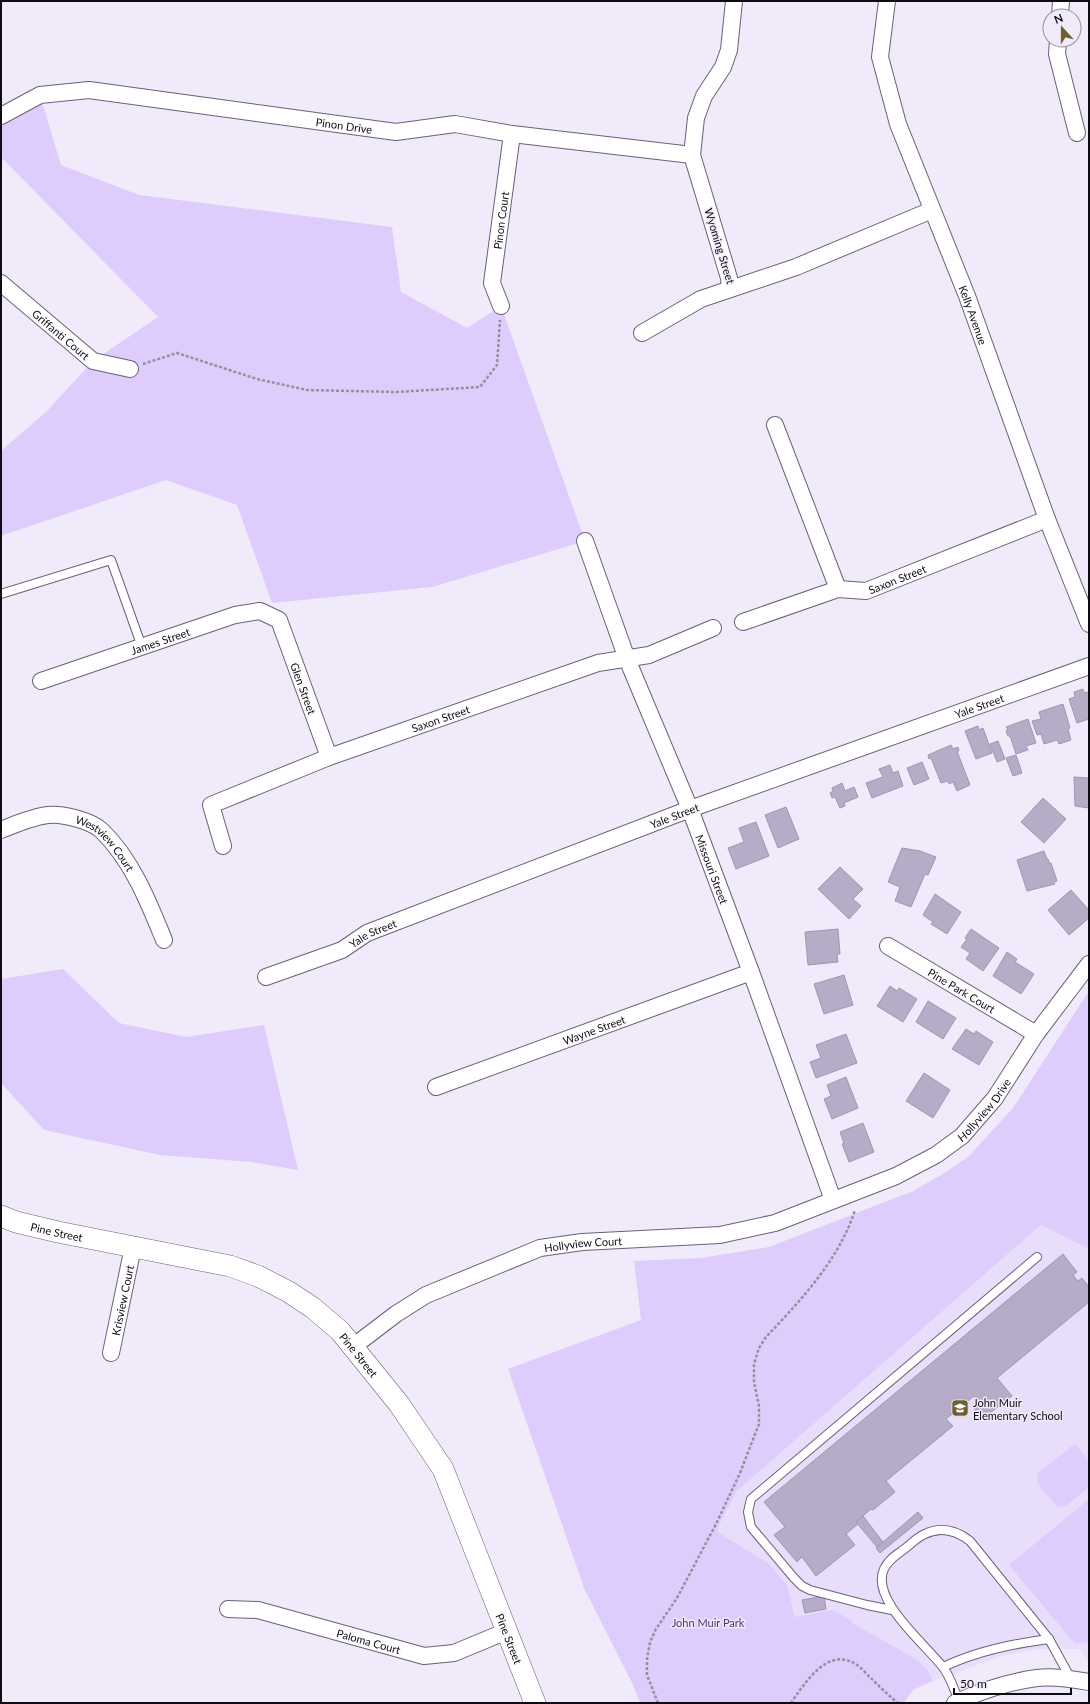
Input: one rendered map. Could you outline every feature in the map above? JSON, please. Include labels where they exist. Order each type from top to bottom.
[{"type":"street","name":"Wyoming Street","points":[[734,1],[729,50],[724,67],[704,96],[696,118],[692,156],[730,278],[730,289],[796,267],[932,210]]},
{"type":"street","name":"Kelly Avenue","points":[[887,1],[880,57],[898,124],[966,296],[1048,520],[1089,624]]},
{"type":"street","points":[[1057,48],[1057,54],[1077,133]]},
{"type":"street","name":"Pinon Drive","points":[[1,116],[40,95],[89,90],[396,132],[455,124],[512,134],[692,156]]},
{"type":"street","name":"Pinon Court","points":[[501,306],[492,283],[512,134]]},
{"type":"street","name":"Griffanti Court","points":[[1,283],[92,361],[130,369]]},
{"type":"street","points":[[642,333],[701,299],[730,289]]},
{"type":"street","points":[[775,425],[838,589]]},
{"type":"street","name":"Saxon Street","points":[[743,622],[838,589],[866,591],[1048,520]]},
{"type":"street","name":"Missouri Street","points":[[585,541],[628,659],[690,810],[751,972],[833,1200]]},
{"type":"street","name":"James Street","points":[[41,682],[235,615],[260,611],[279,620]]},
{"type":"street","name":"Glen Street","points":[[279,620],[329,757]]},
{"type":"street","name":"Saxon Street","points":[[223,846],[211,805],[329,757],[598,663],[649,655],[713,628]]},
{"type":"street","name":"Yale Street","points":[[266,977],[342,950],[367,933],[690,810],[1089,666]]},
{"type":"street","name":"Westview Court","points":[[1,830],[34,817],[49,814],[66,816],[83,821],[101,830],[126,860],[164,940]]},
{"type":"street","name":"Pine Park Court","points":[[888,946],[1036,1034]]},
{"type":"street","name":"Hollyview Drive","points":[[833,1200],[896,1176],[936,1155],[962,1136],[995,1098],[1036,1034],[1089,964]]},
{"type":"street","name":"Wayne Street","points":[[436,1087],[751,972]]},
{"type":"street","name":"Hollyview Court","points":[[354,1346],[396,1314],[426,1295],[540,1248],[582,1242],[720,1235],[775,1223],[833,1200]]},
{"type":"street","name":"Pine Street","points":[[1,1216],[16,1222],[51,1231],[230,1266],[258,1276],[289,1292],[313,1308],[340,1331],[354,1346],[399,1404],[443,1469],[535,1703]]},
{"type":"street","name":"Krisview Court","points":[[111,1354],[133,1247]]},
{"type":"street","name":"Paloma Court","points":[[228,1609],[258,1610],[424,1656],[454,1653],[507,1632]]},
{"type":"street","points":[[957,1702],[986,1690],[1031,1679],[1053,1678],[1089,1682]]},
{"type":"lane","points":[[1,594],[111,560],[142,647]]},
{"type":"lane","points":[[892,1610],[810,1590],[802,1586],[751,1527],[748,1512],[751,1499],[1037,1257]]},
{"type":"lane","points":[[957,1702],[943,1667],[892,1610],[883,1594],[881,1581],[884,1569],[890,1560],[924,1534],[937,1530],[951,1531],[961,1534],[970,1541],[1049,1639],[1071,1679]]},
{"type":"lane","points":[[943,1667],[991,1650],[1019,1643],[1049,1639]]},
{"type":"path","points":[[130,369],[178,353],[257,379],[307,390],[396,392],[480,387],[497,365],[501,306]]},
{"type":"path","points":[[658,1703],[647,1675],[647,1659],[650,1642],[656,1629],[677,1598],[716,1524],[740,1474],[759,1424],[759,1406],[754,1382],[754,1364],[759,1348],[766,1337],[818,1279],[849,1228],[855,1210]]},
{"type":"path","points":[[791,1703],[806,1682],[817,1670],[830,1662],[844,1659],[857,1665],[898,1703]]},
{"type":"shaded area","name":"John Muir Elementary School","points":[[1041,1225],[1089,1249],[1089,1663],[1080,1649],[1039,1649],[1002,1656],[933,1681],[927,1669],[852,1623],[853,1621],[795,1617],[787,1585],[768,1563],[718,1532],[718,1527],[737,1491]]},
{"type":"green space","points":[[40,95],[61,165],[139,195],[392,227],[401,292],[467,328],[501,306],[585,541],[432,587],[272,603],[237,505],[166,480],[1,536],[1,451],[46,412],[93,361],[158,317],[4,160],[1,159],[1,116]]},
{"type":"green space","points":[[63,969],[119,1023],[186,1037],[264,1025],[298,1170],[251,1162],[160,1155],[44,1130],[1,1083],[1,979]]},
{"type":"green space","name":"John Muir Park","points":[[1089,991],[1089,1249],[1041,1225],[737,1491],[718,1527],[718,1532],[768,1563],[787,1585],[795,1617],[832,1610],[916,1659],[927,1669],[933,1681],[913,1690],[904,1703],[640,1703],[632,1683],[584,1588],[508,1369],[641,1320],[634,1261],[701,1258],[769,1247],[913,1191],[943,1174],[969,1156],[1013,1108]]},
{"type":"green space","points":[[1073,1445],[1076,1445],[1089,1460],[1089,1487],[1066,1506],[1058,1507],[1040,1487],[1037,1478],[1038,1473]]},
{"type":"green space","points":[[1089,1499],[1089,1642],[1075,1644],[1009,1565]]},
{"type":"building","points":[[1083,689],[1084,693],[1089,692],[1089,719],[1077,723],[1069,699],[1075,697],[1074,692]]},
{"type":"building","points":[[1063,704],[1070,728],[1068,729],[1071,740],[1059,744],[1057,740],[1044,744],[1041,734],[1037,735],[1032,721],[1041,719],[1039,712]]},
{"type":"building","points":[[1028,719],[1036,743],[1026,746],[1028,750],[1016,754],[1010,736],[1008,736],[1006,731],[1008,730],[1006,727]]},
{"type":"building","points":[[978,726],[979,730],[983,728],[992,753],[976,759],[965,731]]},
{"type":"building","points":[[998,741],[1005,759],[997,762],[990,744]]},
{"type":"building","points":[[951,745],[953,749],[958,747],[959,751],[957,751],[970,785],[957,791],[953,782],[949,784],[948,781],[941,783],[931,758],[929,759],[928,755]]},
{"type":"building","points":[[1016,755],[1022,773],[1013,776],[1006,758]]},
{"type":"building","points":[[922,762],[929,779],[914,785],[907,768]]},
{"type":"building","points":[[890,765],[893,773],[898,771],[903,786],[872,798],[866,783],[883,777],[879,769]]},
{"type":"building","points":[[1074,777],[1089,778],[1089,808],[1075,806]]},
{"type":"building","points":[[842,783],[845,791],[854,787],[858,797],[844,803],[845,806],[840,808],[835,797],[832,798],[830,793],[833,791],[832,788]]},
{"type":"building","points":[[1043,798],[1066,819],[1044,843],[1021,822]]},
{"type":"building","points":[[786,807],[799,839],[778,848],[765,815]]},
{"type":"building","points":[[756,822],[769,856],[736,869],[728,848],[744,842],[739,828]]},
{"type":"building","points":[[902,848],[920,851],[936,857],[928,875],[925,874],[911,907],[895,901],[900,887],[888,882]]},
{"type":"building","points":[[1044,851],[1047,859],[1050,864],[1051,863],[1057,881],[1054,882],[1055,884],[1027,891],[1017,860]]},
{"type":"building","points":[[840,867],[863,889],[853,899],[861,906],[849,919],[818,889]]},
{"type":"building","points":[[1071,890],[1089,910],[1089,918],[1069,935],[1048,910]]},
{"type":"building","points":[[935,894],[961,912],[947,934],[931,924],[933,922],[923,915]]},
{"type":"building","points":[[838,929],[840,954],[837,954],[838,962],[808,965],[805,932]]},
{"type":"building","points":[[971,929],[999,948],[983,971],[966,959],[970,953],[961,947],[967,939],[965,938]]},
{"type":"building","points":[[1007,952],[1017,959],[1015,962],[1034,974],[1021,994],[993,976]]},
{"type":"building","points":[[844,975],[853,1005],[824,1014],[814,984]]},
{"type":"building","points":[[890,986],[897,991],[899,988],[917,999],[903,1022],[877,1006]]},
{"type":"building","points":[[928,1001],[956,1018],[943,1039],[916,1022]]},
{"type":"building","points":[[966,1029],[974,1034],[976,1031],[993,1042],[979,1065],[952,1049]]},
{"type":"building","points":[[846,1034],[857,1063],[816,1078],[810,1062],[821,1058],[816,1045]]},
{"type":"building","points":[[924,1073],[950,1090],[933,1118],[906,1101]]},
{"type":"building","points":[[846,1077],[858,1108],[832,1119],[824,1099],[831,1096],[827,1085]]},
{"type":"building","points":[[863,1123],[874,1152],[849,1162],[842,1144],[844,1143],[840,1132]]},
{"type":"building","points":[[1063,1254],[1077,1272],[1073,1275],[1078,1281],[1082,1278],[1089,1287],[1089,1302],[997,1378],[1012,1396],[982,1419],[974,1409],[981,1404],[974,1396],[946,1419],[953,1426],[886,1481],[895,1492],[873,1510],[871,1509],[856,1522],[858,1524],[846,1534],[855,1545],[816,1576],[802,1557],[797,1562],[774,1535],[785,1527],[764,1502]]},
{"type":"building","points":[[918,1512],[923,1518],[880,1553],[876,1548]]},
{"type":"building","points":[[863,1516],[883,1542],[877,1547],[856,1522]]},
{"type":"building","points":[[824,1596],[826,1609],[805,1613],[802,1600]]},
{"type":"place","name":"John Muir Elementary School","points":[[960,1408]]}]
